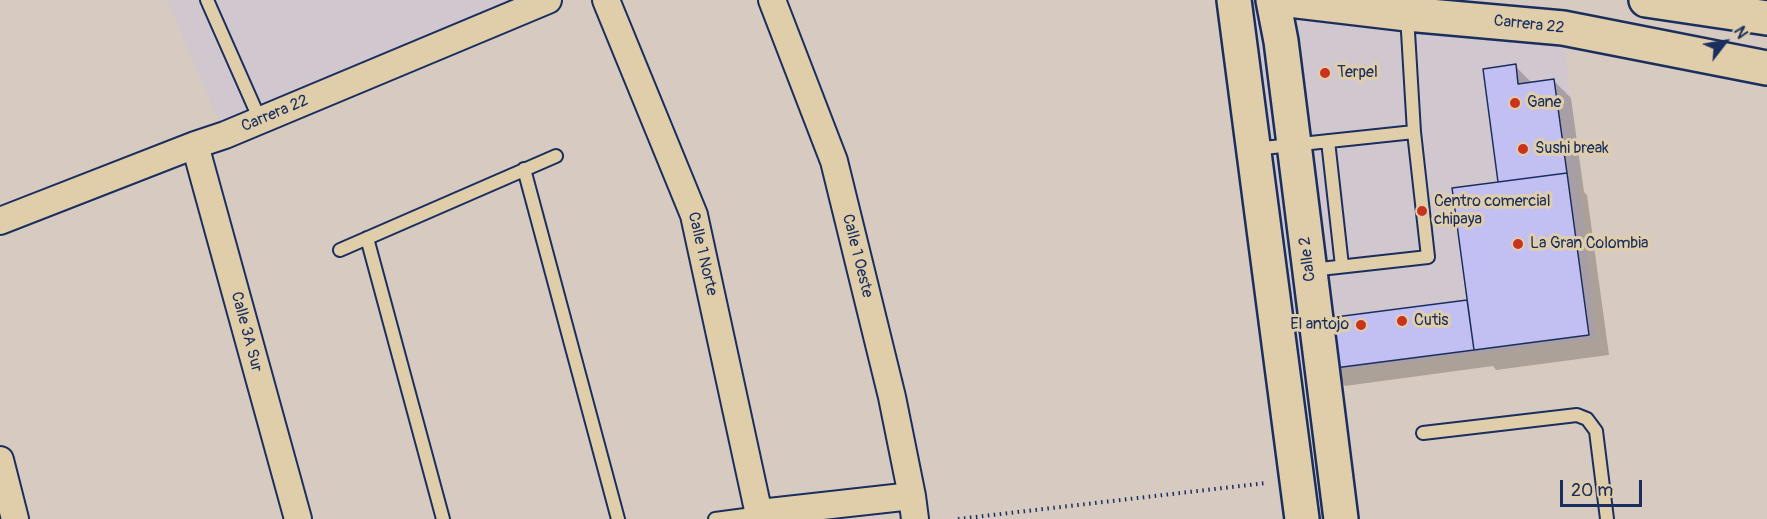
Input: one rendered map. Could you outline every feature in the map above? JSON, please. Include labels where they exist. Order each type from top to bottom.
[{"type":"main road","points":[[1234,0],[1302,519]]},
{"type":"main road","name":"Calle 2","points":[[1273,0],[1281,41],[1341,519]]},
{"type":"main road","name":"Carrera 22","points":[[1288,0],[1407,14],[1563,28],[1767,68]]},
{"type":"main road","points":[[1646,0],[1767,18]]},
{"type":"street","name":"Carrera 22","points":[[4,217],[260,120],[548,0]]},
{"type":"street","name":"Calle 1 Norte","points":[[606,0],[694,214],[760,516]]},
{"type":"street","name":"Calle 1 Oeste","points":[[772,0],[834,161],[892,397],[914,508]]},
{"type":"street","name":"Calle 3A Sur","points":[[195,145],[298,519]]},
{"type":"street","points":[[0,460],[15,519]]},
{"type":"street","points":[[760,516],[914,508]]},
{"type":"lane","points":[[207,0],[260,120]]},
{"type":"lane","points":[[1309,270],[1428,257],[1414,132],[1407,14]]},
{"type":"lane","points":[[1253,149],[1414,132]]},
{"type":"lane","points":[[1328,141],[1342,266]]},
{"type":"lane","points":[[340,250],[556,156]]},
{"type":"lane","points":[[524,169],[618,519]]},
{"type":"lane","points":[[367,238],[443,519]]},
{"type":"lane","points":[[1423,433],[1577,415],[1587,419],[1596,431],[1607,519]]},
{"type":"lane","points":[[715,519],[760,516]]},
{"type":"path","points":[[958,519],[1297,479]]},
{"type":"shaded area","points":[[167,0],[548,0],[225,135]]},
{"type":"shaded area","name":"Centro comercial chipaya","points":[[1234,0],[1289,0],[1563,28],[1596,338],[1282,377]]},
{"type":"building","points":[[1516,64],[1518,84],[1554,79],[1567,173],[1498,182],[1483,69]]},
{"type":"building","name":"La Gran Colombia","points":[[1567,173],[1589,335],[1474,350],[1452,188]]},
{"type":"building","points":[[1467,300],[1474,350],[1327,369],[1320,319]]},
{"type":"place","name":"Terpel","points":[[1325,73]]},
{"type":"place","name":"Gane","points":[[1515,103]]},
{"type":"place","name":"Sushi break","points":[[1523,149]]},
{"type":"place","name":"Centro comercial chipaya","points":[[1422,211]]},
{"type":"place","name":"La Gran Colombia","points":[[1518,244]]},
{"type":"place","name":"Cutis","points":[[1402,321]]},
{"type":"place","name":"El antojo","points":[[1361,325]]}]
